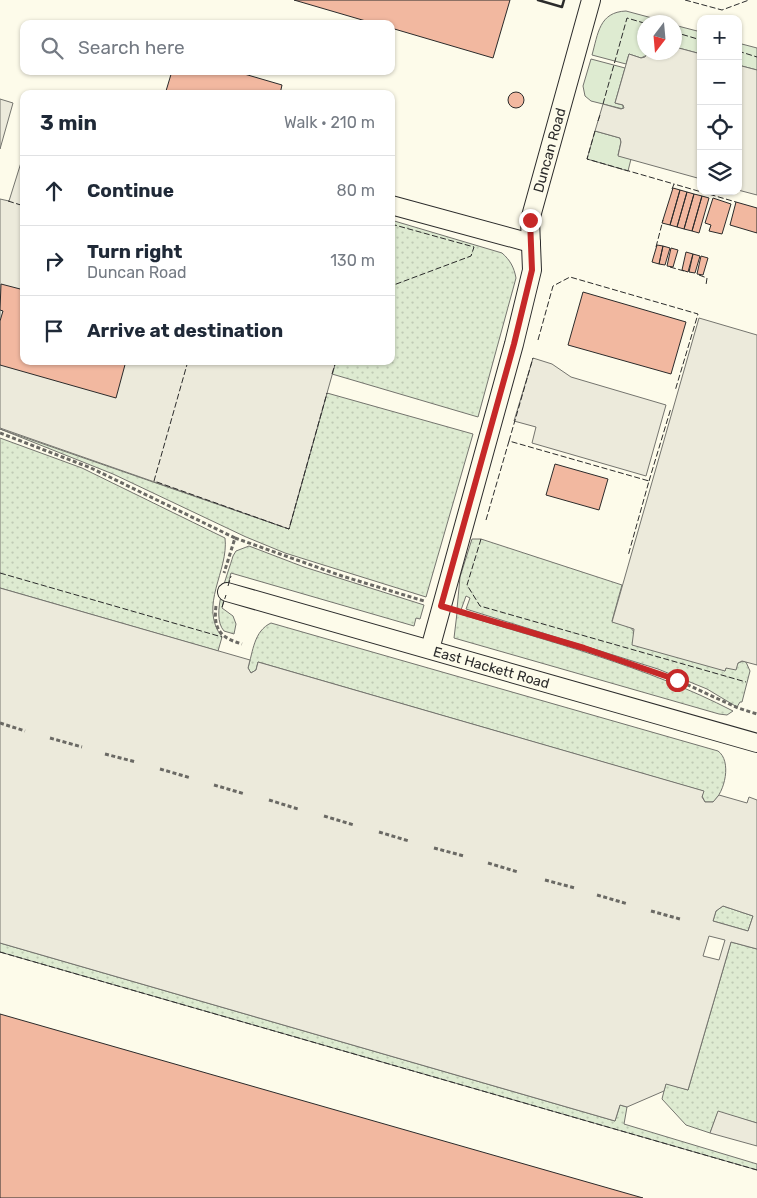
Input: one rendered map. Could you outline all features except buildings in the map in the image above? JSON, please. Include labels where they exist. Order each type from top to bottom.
[{"type":"street","name":"Duncan Road","points":[[430,649],[514,344],[532,270],[530,220],[591,0]]},
{"type":"street","points":[[395,206],[531,244]]},
{"type":"street","name":"East Hackett Road","points":[[222,590],[757,743]]},
{"type":"path","points":[[0,433],[91,468],[235,538],[342,576],[644,668],[677,680],[738,708],[757,714]]},
{"type":"path","points":[[235,538],[215,614],[218,630],[226,640],[242,644]]},
{"type":"path","points":[[0,723],[25,730]]},
{"type":"path","points":[[50,738],[82,747]]},
{"type":"path","points":[[105,754],[136,762]]},
{"type":"path","points":[[160,769],[191,778]]},
{"type":"path","points":[[214,785],[245,794]]},
{"type":"path","points":[[269,800],[298,809]]},
{"type":"path","points":[[324,816],[354,825]]},
{"type":"path","points":[[379,832],[409,841]]},
{"type":"path","points":[[434,848],[464,856]]},
{"type":"path","points":[[488,864],[518,872]]},
{"type":"path","points":[[545,880],[575,888]]},
{"type":"path","points":[[597,895],[628,904]]},
{"type":"path","points":[[651,911],[680,919]]},
{"type":"green space","points":[[626,11],[641,15],[637,15],[637,57],[629,54],[626,64],[592,55],[601,26],[610,15]]},
{"type":"green space","points":[[682,27],[697,31],[697,53],[682,49]]},
{"type":"green space","points":[[742,44],[757,48],[757,70],[742,66]]},
{"type":"green space","points":[[591,59],[625,68],[615,103],[623,105],[623,109],[591,101],[585,96],[583,86]]},
{"type":"green space","points":[[595,131],[620,138],[618,155],[631,159],[628,171],[587,159]]},
{"type":"green space","points":[[395,221],[502,253],[513,267],[516,278],[478,417],[332,374],[335,365],[395,365]]},
{"type":"green space","points":[[327,393],[473,434],[426,597],[285,553],[246,537],[113,474],[0,429],[289,529]]},
{"type":"green space","points":[[0,438],[82,468],[225,538],[223,563],[213,601],[215,625],[222,637],[218,651],[0,588]]},
{"type":"green space","points":[[472,539],[481,539],[622,585],[612,621],[630,627],[635,633],[725,671],[726,668],[743,661],[746,662],[750,671],[742,702],[737,707],[707,689],[658,669],[466,609],[470,598],[466,596],[461,610],[457,609],[460,577]]},
{"type":"green space","points":[[249,546],[304,567],[424,605],[420,619],[416,618],[414,626],[231,573],[222,608],[233,616],[236,624],[234,634],[224,631],[220,624],[219,605],[224,583],[236,551]]},
{"type":"green space","points":[[457,613],[632,668],[700,695],[733,711],[727,715],[719,714],[454,638]]},
{"type":"green space","points":[[271,623],[718,751],[725,762],[724,784],[713,802],[705,802],[702,796],[703,791],[258,662],[256,670],[251,673],[248,668],[255,642],[261,631]]},
{"type":"green space","points":[[723,906],[753,916],[748,931],[713,921],[716,911]]},
{"type":"green space","points":[[731,942],[757,949],[757,1123],[718,1112],[710,1133],[686,1125],[662,1099],[666,1083],[688,1090]]},
{"type":"green space","points":[[0,943],[615,1121],[620,1105],[627,1107],[624,1124],[757,1164],[757,1170],[0,952]]},
{"type":"shaded area","points":[[682,49],[697,53],[697,178],[618,156],[620,138],[595,131],[603,104],[621,109],[624,108],[623,105],[615,103],[629,54],[637,57],[637,60],[682,60]]},
{"type":"shaded area","points":[[742,66],[757,70],[757,195],[742,191]]},
{"type":"shaded area","points":[[0,99],[13,103],[0,149]]},
{"type":"shaded area","points":[[20,166],[20,365],[335,365],[289,529],[0,428],[0,199],[9,201]]},
{"type":"shaded area","points":[[699,318],[757,335],[757,665],[742,661],[738,663],[736,670],[726,668],[725,671],[632,645],[634,629],[612,622]]},
{"type":"shaded area","points":[[533,358],[552,364],[571,377],[666,405],[646,476],[532,443],[536,427],[514,421]]},
{"type":"shaded area","points":[[0,588],[250,660],[248,668],[251,673],[256,670],[258,662],[704,791],[702,797],[705,802],[713,802],[719,795],[747,803],[749,797],[757,800],[757,949],[731,942],[688,1090],[666,1084],[664,1091],[627,1107],[620,1105],[615,1121],[0,943]],"holes":[[[723,906],[753,916],[748,931],[713,921],[716,911]],[[709,936],[725,940],[719,960],[703,956]]]},
{"type":"shaded area","points":[[718,1111],[757,1123],[757,1146],[710,1133]]},
{"type":"fence","points":[[685,0],[722,10],[749,0]]},
{"type":"fence","points":[[603,104],[627,18],[637,21]]},
{"type":"fence","points":[[682,34],[697,39]]},
{"type":"fence","points":[[742,52],[757,57]]},
{"type":"fence","points":[[598,121],[600,115]]},
{"type":"fence","points":[[595,131],[587,159],[674,184]]},
{"type":"fence","points":[[672,189],[674,184],[736,202]]},
{"type":"fence","points":[[8,201],[20,205]]},
{"type":"fence","points":[[656,247],[663,220]]},
{"type":"fence","points":[[395,225],[474,247],[471,256],[395,284]]},
{"type":"fence","points":[[670,267],[684,271]]},
{"type":"fence","points":[[699,275],[707,278],[706,285]]},
{"type":"fence","points":[[538,340],[553,286],[570,277],[698,314],[675,391]]},
{"type":"fence","points":[[509,441],[533,358]]},
{"type":"fence","points":[[187,365],[154,481],[289,529],[327,393]]},
{"type":"fence","points":[[332,374],[335,365]]},
{"type":"fence","points":[[649,481],[671,408]]},
{"type":"fence","points":[[486,520],[509,441],[649,481],[628,556]]},
{"type":"fence","points":[[481,539],[467,585],[480,606],[746,682]]},
{"type":"fence","points":[[0,573],[222,637]]},
{"type":"fence","points":[[228,586],[231,576]]},
{"type":"fence","points":[[222,607],[226,595]]},
{"type":"fence","points":[[0,952],[757,1170]]},
{"type":"wall","points":[[538,0],[562,7],[564,0]]},
{"type":"route","points":[[530,220],[532,270],[514,344],[441,606],[458,610],[466,615],[471,614],[584,648],[677,680]]}]
